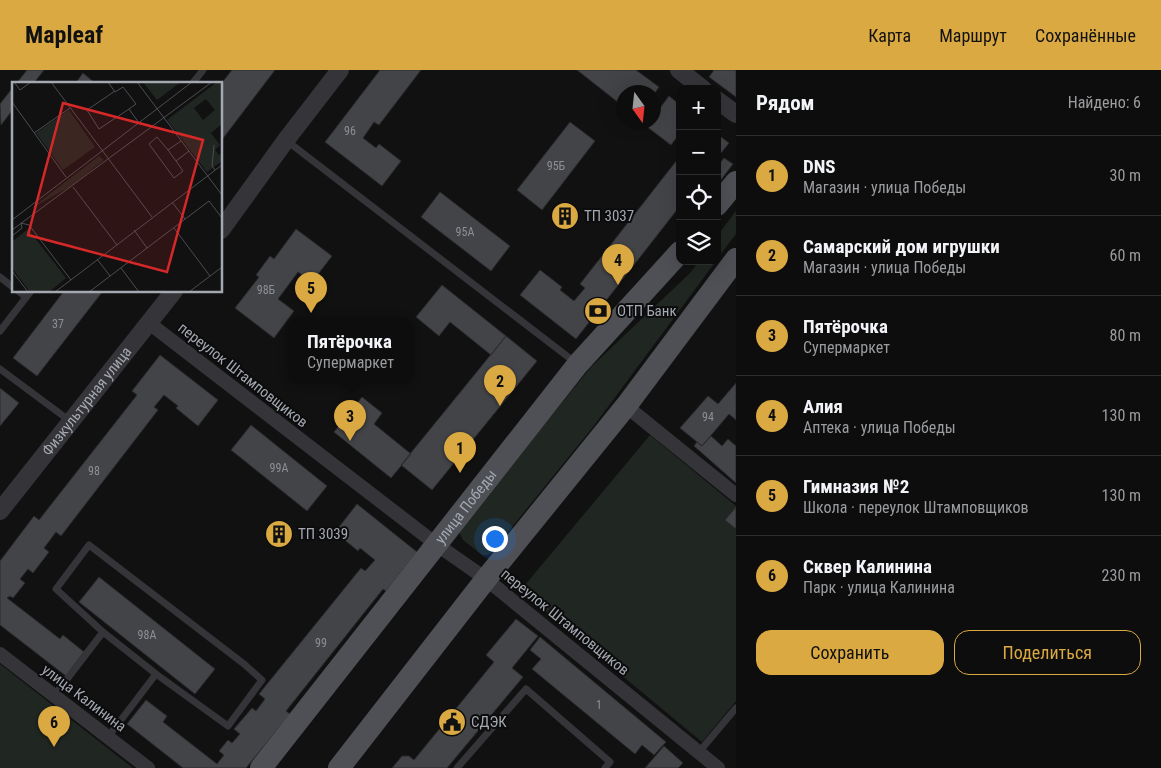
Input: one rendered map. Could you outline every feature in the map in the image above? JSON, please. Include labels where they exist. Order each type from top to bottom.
[{"type":"main road","points":[[721,200],[736,182]]},
{"type":"main road","name":"улица Победы","points":[[261,768],[578,364],[676,256]]},
{"type":"main road","points":[[340,768],[486,579],[626,406],[736,259]]},
{"type":"street","points":[[222,229],[286,140],[340,70]]},
{"type":"street","points":[[679,70],[698,85]]},
{"type":"street","points":[[721,103],[736,114]]},
{"type":"street","name":"Физкультурная улица","points":[[0,511],[173,292]]},
{"type":"street","name":"переулок Штамповщиков","points":[[149,323],[436,544],[486,579],[718,768]]},
{"type":"street","points":[[626,406],[736,495]]},
{"type":"street","name":"улица Калинина","points":[[0,654],[148,768]]},
{"type":"lane","points":[[194,82],[203,70]]},
{"type":"lane","points":[[286,140],[578,364]]},
{"type":"lane","points":[[0,277],[12,286]]},
{"type":"lane","points":[[0,331],[29,294]]},
{"type":"lane","points":[[0,369],[71,422]]},
{"type":"lane","points":[[89,545],[244,664],[262,680],[228,726],[156,674],[103,632],[56,589],[89,545]]},
{"type":"lane","points":[[54,696],[103,632]]},
{"type":"lane","points":[[108,737],[156,674]]},
{"type":"lane","points":[[457,768],[526,689],[610,762],[605,768]]},
{"type":"lane","points":[[699,752],[736,708]]},
{"type":"shaded area","points":[[736,211],[736,234],[721,254],[721,231]]},
{"type":"shaded area","points":[[696,265],[713,265],[593,427],[491,553],[482,555],[463,540],[459,532],[460,528],[591,367],[690,273]]},
{"type":"shaded area","points":[[650,435],[736,506],[736,701],[702,742],[520,591]]},
{"type":"shaded area","points":[[0,664],[133,768],[0,768]]},
{"type":"building","points":[[27,70],[44,70],[35,82],[18,82]]},
{"type":"building","points":[[232,70],[275,70],[222,140],[222,83]]},
{"type":"building","points":[[380,70],[421,70],[379,125],[374,122],[363,138],[376,148],[379,144],[401,161],[382,186],[325,142]]},
{"type":"building","points":[[577,70],[636,70],[656,85],[616,85],[616,101]]},
{"type":"building","points":[[714,70],[736,70],[736,97],[721,85],[709,77]]},
{"type":"building","points":[[83,73],[94,82],[76,82]]},
{"type":"building","points":[[12,89],[12,111],[1,125],[0,104]]},
{"type":"building","points":[[669,96],[676,102],[676,138],[671,145],[651,130],[661,130],[661,107]]},
{"type":"building","points":[[570,122],[595,141],[542,210],[517,190]]},
{"type":"building","points":[[721,137],[729,143],[721,153]]},
{"type":"building","points":[[724,158],[733,164],[721,180],[721,175],[721,162]]},
{"type":"building","points":[[676,161],[676,211],[576,339],[520,295],[540,270],[562,287],[560,290],[574,301],[585,288],[580,284]]},
{"type":"building","points":[[440,192],[510,246],[491,271],[421,217]]},
{"type":"building","name":"ТП 3037","points":[[564,205],[575,215],[565,226],[554,216]]},
{"type":"building","points":[[296,229],[332,256],[312,282],[298,272],[278,299],[294,311],[274,338],[235,308],[259,277],[256,275],[270,256],[274,259]]},
{"type":"building","points":[[442,285],[506,336],[491,355],[450,322],[439,336],[416,317]]},
{"type":"building","points":[[63,292],[102,292],[37,376],[13,358]]},
{"type":"building","points":[[506,336],[537,361],[432,490],[401,465]]},
{"type":"building","points":[[160,355],[218,400],[198,426],[176,408],[178,406],[164,395],[154,407],[158,410],[61,536],[56,532],[44,548],[49,552],[33,573],[28,569],[20,579],[25,583],[13,598],[10,596],[7,598],[60,639],[63,635],[84,652],[66,676],[0,625],[0,561],[34,516],[39,520],[137,395],[132,391]]},
{"type":"building","points":[[736,383],[736,420],[729,414],[702,446],[680,428],[708,396],[718,404]]},
{"type":"building","points":[[0,388],[19,403],[0,426]]},
{"type":"building","points":[[362,397],[382,413],[374,424],[411,454],[391,478],[334,432]]},
{"type":"building","points":[[251,425],[327,486],[307,511],[231,450]]},
{"type":"building","points":[[711,436],[722,446],[728,439],[736,446],[736,483],[694,446],[697,442],[702,446]]},
{"type":"building","points":[[357,504],[417,552],[386,591],[383,589],[286,711],[290,714],[246,768],[183,768],[127,724],[146,700],[167,716],[163,722],[217,764],[224,755],[219,751],[228,740],[232,743],[240,734],[234,729],[252,708],[256,711],[265,699],[259,694],[361,568],[365,571],[375,560],[360,548],[358,551],[335,532]]},
{"type":"building","points":[[736,507],[736,529],[725,520]]},
{"type":"building","name":"ТП 3039","points":[[279,523],[290,533],[279,545],[268,536]]},
{"type":"building","points":[[99,577],[215,669],[195,694],[79,602]]},
{"type":"building","points":[[516,619],[538,636],[512,668],[523,677],[447,768],[392,768],[402,756],[409,756],[414,760],[494,662],[486,655]]},
{"type":"building","points":[[540,637],[666,742],[654,755],[642,745],[635,754],[532,669],[541,659],[530,650]]},
{"type":"building","points":[[664,746],[683,763],[678,768],[645,768]]},
{"type":"place","name":"ТП 3037","points":[[565,216]]},
{"type":"place","name":"Алия","points":[[618,285]]},
{"type":"place","name":"ОТП Банк","points":[[598,311]]},
{"type":"place","name":"Гимназия №2","points":[[311,313]]},
{"type":"place","name":"Самарский дом игрушки","points":[[500,406]]},
{"type":"place","name":"Пятёрочка","points":[[350,441]]},
{"type":"place","name":"DNS","points":[[460,473]]},
{"type":"place","name":"ТП 3039","points":[[279,534]]},
{"type":"place","name":"СДЭК","points":[[452,722]]},
{"type":"place","name":"Сквер Калинина","points":[[54,747]]}]
